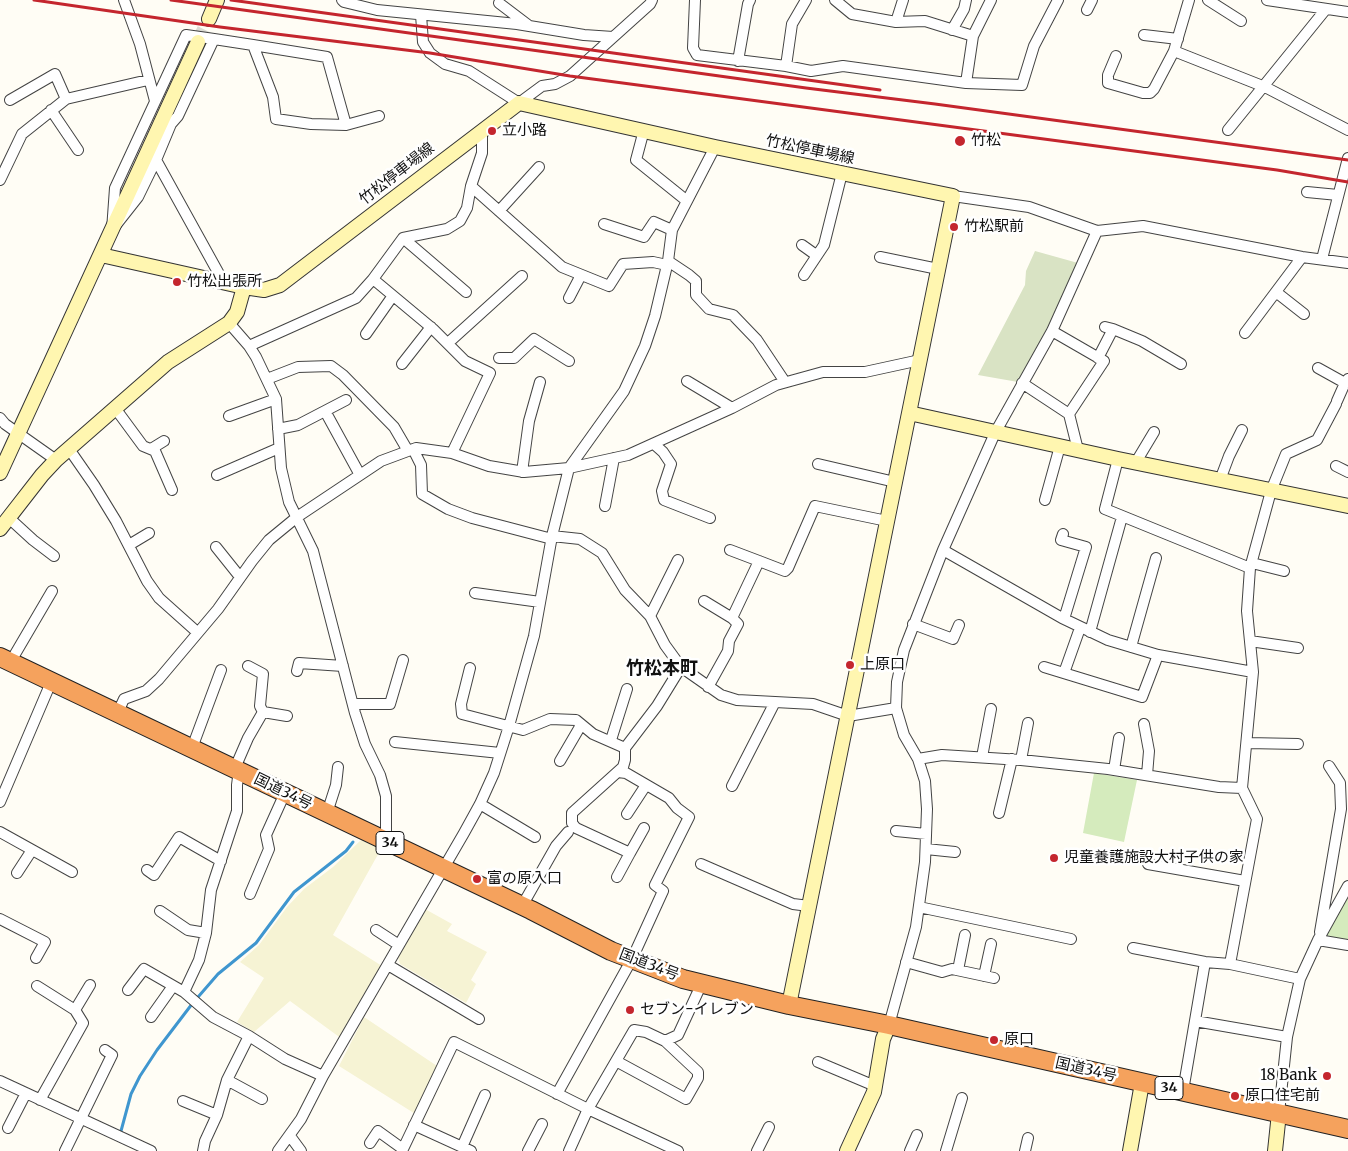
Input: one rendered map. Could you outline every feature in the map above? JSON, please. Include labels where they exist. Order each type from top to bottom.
[{"type":"highway","name":"国道34号","points":[[5,659],[522,906],[610,951],[684,979],[789,1005],[889,1025],[1348,1129]]},
{"type":"street","points":[[124,0],[140,44],[155,101]]},
{"type":"street","points":[[209,19],[217,0]]},
{"type":"street","points":[[342,0],[377,10],[613,37]]},
{"type":"street","points":[[421,16],[423,42],[430,53],[444,64],[469,71],[519,102],[542,86],[555,84],[570,76],[650,4],[652,0]]},
{"type":"street","points":[[695,0],[693,48],[697,55],[811,71],[843,66],[966,83],[1022,85],[1034,46],[1058,0]]},
{"type":"street","points":[[738,61],[750,0]]},
{"type":"street","points":[[786,66],[792,24],[806,0]]},
{"type":"street","points":[[835,0],[852,14],[896,22],[926,21],[973,36]]},
{"type":"street","points":[[896,22],[903,0]]},
{"type":"street","points":[[952,30],[964,9],[966,0]]},
{"type":"street","points":[[966,83],[973,36],[991,0]]},
{"type":"street","points":[[1116,56],[1108,75],[1108,83],[1150,93],[1174,51],[1189,0]]},
{"type":"street","points":[[1208,0],[1241,21]]},
{"type":"street","points":[[1267,0],[1348,12]]},
{"type":"street","points":[[497,23],[499,2]]},
{"type":"street","points":[[499,2],[531,27]]},
{"type":"street","points":[[1228,130],[1326,9]]},
{"type":"street","points":[[112,230],[115,188],[186,34],[326,57],[346,125]]},
{"type":"street","points":[[1144,35],[1178,39]]},
{"type":"street","points":[[112,230],[138,197],[171,124],[178,116],[214,39]]},
{"type":"street","points":[[0,473],[198,42]]},
{"type":"street","points":[[253,45],[273,97],[276,118],[311,124],[346,125],[379,116]]},
{"type":"street","points":[[1174,51],[1264,86],[1348,130]]},
{"type":"street","points":[[10,100],[55,74],[66,99]]},
{"type":"street","points":[[0,180],[22,134],[66,99],[148,80]]},
{"type":"street","name":"竹松停車場線","points":[[100,255],[244,287],[264,290],[280,285],[519,102],[715,147],[953,196]]},
{"type":"street","points":[[52,110],[78,150]]},
{"type":"street","points":[[249,346],[356,298],[373,280],[403,238],[447,229],[460,220],[466,208],[482,153],[482,130]]},
{"type":"street","points":[[644,130],[636,160],[686,201]]},
{"type":"street","points":[[278,1151],[310,1104],[323,1076],[480,804],[494,773],[534,636],[552,538],[569,468],[624,391],[645,346],[655,316],[672,230],[715,147]]},
{"type":"street","points":[[1322,259],[1348,158]]},
{"type":"street","points":[[156,160],[224,283]]},
{"type":"street","points":[[499,211],[539,167]]},
{"type":"street","points":[[804,275],[824,245],[842,173]]},
{"type":"street","points":[[471,186],[562,267],[581,275],[609,286],[623,264],[653,262],[667,263],[689,275],[696,281],[696,295],[709,309],[733,315],[757,340],[785,382]]},
{"type":"street","points":[[1307,192],[1338,195]]},
{"type":"street","points":[[789,1005],[953,196],[1029,207],[1098,231],[1142,226],[1302,257],[1348,263]]},
{"type":"street","points":[[604,224],[644,237],[654,222],[672,230]]},
{"type":"street","points":[[849,1150],[874,1092],[884,1039],[916,927],[926,849],[925,781],[918,759],[904,735],[896,708],[897,682],[904,650],[944,550],[995,433],[1052,331],[1098,231]]},
{"type":"street","points":[[403,238],[466,292]]},
{"type":"street","points":[[802,245],[816,256]]},
{"type":"street","points":[[880,257],[938,269]]},
{"type":"street","points":[[1245,333],[1302,257]]},
{"type":"street","points":[[569,298],[581,275]]},
{"type":"street","points":[[448,343],[522,276]]},
{"type":"street","points":[[373,280],[431,327],[465,361],[490,374]]},
{"type":"street","points":[[54,556],[33,540],[4,524],[56,460],[168,362],[229,322],[237,312],[244,287]]},
{"type":"street","points":[[1276,292],[1304,314]]},
{"type":"street","points":[[366,334],[392,296]]},
{"type":"street","points":[[229,322],[256,357],[276,399],[281,468],[289,502],[313,551],[353,704],[365,744],[380,775],[386,796],[386,841]]},
{"type":"street","points":[[402,364],[431,327]]},
{"type":"street","points":[[1098,358],[1109,328],[1142,340],[1182,364]]},
{"type":"street","points":[[1052,331],[1104,361],[1070,414]]},
{"type":"street","points":[[452,453],[500,356],[514,358],[534,339],[569,361]]},
{"type":"street","points":[[118,712],[124,699],[146,691],[159,679],[218,609],[269,540],[297,517],[381,461],[416,448],[452,453],[488,466],[522,472],[569,468],[628,455],[785,382],[823,372],[865,372],[920,360]]},
{"type":"street","points":[[267,380],[298,367],[331,366],[343,375],[394,427],[421,465],[422,494],[448,509],[472,518],[552,538],[580,539],[602,553],[625,590],[650,616],[665,645],[681,667],[721,695],[737,700],[813,704],[848,716],[896,708]]},
{"type":"street","points":[[1230,964],[1257,819],[1242,788],[1253,672],[1247,611],[1251,566],[1271,491],[1286,454],[1317,440],[1347,381],[1318,368]]},
{"type":"street","points":[[687,381],[732,408]]},
{"type":"street","points":[[522,472],[529,421],[540,382]]},
{"type":"street","points":[[1022,383],[1070,414],[1078,450]]},
{"type":"street","points":[[229,416],[276,399]]},
{"type":"street","points":[[278,429],[298,425],[346,400]]},
{"type":"street","points":[[115,408],[143,446],[155,451],[172,490]]},
{"type":"street","points":[[325,411],[360,475]]},
{"type":"street","points":[[909,413],[995,433],[1348,506]]},
{"type":"street","points":[[0,418],[5,424],[56,460]]},
{"type":"street","points":[[1220,480],[1242,430]]},
{"type":"street","points":[[1136,462],[1154,432]]},
{"type":"street","points":[[150,449],[164,441]]},
{"type":"street","points":[[654,444],[663,452],[671,464],[662,491],[664,500],[710,518]]},
{"type":"street","points":[[1045,500],[1060,446]]},
{"type":"street","points":[[217,476],[279,448]]},
{"type":"street","points":[[69,449],[116,521],[147,582],[159,598],[197,632]]},
{"type":"street","points":[[604,506],[614,458]]},
{"type":"street","points":[[1118,459],[1105,510],[1251,566],[1284,571]]},
{"type":"street","points":[[818,464],[895,482]]},
{"type":"street","points":[[1336,466],[1348,472]]},
{"type":"street","points":[[730,550],[785,571],[815,506],[887,521]]},
{"type":"street","points":[[1064,673],[1085,630],[1122,517]]},
{"type":"street","points":[[129,545],[149,533]]},
{"type":"street","points":[[1061,540],[1086,547],[1064,619]]},
{"type":"street","points":[[216,547],[240,577]]},
{"type":"street","points":[[944,550],[1064,619],[1108,640],[1158,655],[1253,672]]},
{"type":"street","points":[[1132,647],[1156,558]]},
{"type":"street","points":[[650,616],[678,560]]},
{"type":"street","points":[[732,618],[759,561]]},
{"type":"street","points":[[5,659],[52,591]]},
{"type":"street","points":[[475,593],[540,602]]},
{"type":"street","points":[[704,601],[732,618],[738,624],[729,641],[728,651],[708,687]]},
{"type":"street","points":[[913,624],[953,639],[959,625]]},
{"type":"street","points":[[1250,641],[1298,648]]},
{"type":"street","points":[[1044,667],[1142,696],[1158,655]]},
{"type":"street","points":[[353,704],[390,704],[403,660]]},
{"type":"street","points":[[299,663],[343,666]]},
{"type":"street","points":[[248,666],[263,674],[260,706],[263,712]]},
{"type":"street","points":[[630,853],[576,828],[572,823],[572,813],[623,767],[626,748],[657,706],[681,667]]},
{"type":"street","points":[[470,668],[461,704],[462,714],[523,730],[550,719],[576,720],[593,734],[611,740],[626,748]]},
{"type":"street","points":[[192,748],[221,670]]},
{"type":"street","points":[[0,802],[52,680]]},
{"type":"street","points":[[611,740],[627,689]]},
{"type":"street","points":[[732,786],[775,702]]},
{"type":"street","points":[[982,757],[991,709]]},
{"type":"street","points":[[263,712],[287,716]]},
{"type":"street","points":[[191,998],[206,933],[211,890],[237,811],[237,769],[248,738],[263,712]]},
{"type":"street","points":[[999,813],[1028,723]]},
{"type":"street","points":[[1144,724],[1149,751],[1147,775]]},
{"type":"street","points":[[560,761],[581,725]]},
{"type":"street","points":[[1114,770],[1119,738]]},
{"type":"street","points":[[395,742],[500,753]]},
{"type":"street","points":[[1246,742],[1298,744]]},
{"type":"street","points":[[918,759],[942,755],[1017,760],[1114,770],[1219,787],[1242,788]]},
{"type":"street","points":[[1318,940],[1341,808],[1340,783],[1329,766]]},
{"type":"street","points":[[327,813],[336,785],[338,767]]},
{"type":"street","points":[[557,1094],[632,959],[663,891],[655,885],[689,818],[669,798],[626,773],[618,772]]},
{"type":"street","points":[[627,814],[646,785]]},
{"type":"street","points":[[250,894],[269,849],[266,835],[285,792]]},
{"type":"street","points":[[480,804],[535,836]]},
{"type":"street","points":[[617,877],[644,828]]},
{"type":"street","points":[[896,831],[926,834]]},
{"type":"street","points":[[0,832],[72,872]]},
{"type":"street","points":[[522,906],[556,846],[568,832]]},
{"type":"street","points":[[155,875],[167,847],[179,837],[221,861]]},
{"type":"street","points":[[926,849],[955,852]]},
{"type":"street","points":[[17,873],[32,850]]},
{"type":"street","points":[[701,864],[793,904],[809,906]]},
{"type":"street","points":[[1148,864],[1245,881]]},
{"type":"street","points":[[1275,1151],[1287,1037],[1300,979],[1318,940],[1348,886]]},
{"type":"street","points":[[919,907],[1071,939]]},
{"type":"street","points":[[160,912],[188,930],[206,933]]},
{"type":"street","points":[[0,919],[45,942],[36,958]]},
{"type":"street","points":[[376,930],[399,945]]},
{"type":"street","points":[[958,970],[966,935]]},
{"type":"street","points":[[1318,940],[1348,945]]},
{"type":"street","points":[[906,962],[942,972],[952,969],[989,977],[991,944]]},
{"type":"street","points":[[1133,948],[1206,962],[1230,964],[1300,979]]},
{"type":"street","points":[[1183,1091],[1206,962]]},
{"type":"street","points":[[388,965],[479,1019]]},
{"type":"street","points":[[128,990],[144,969],[191,998],[213,1017],[249,1036],[285,1059],[323,1076]]},
{"type":"street","points":[[665,1041],[678,1036],[702,983]]},
{"type":"street","points":[[75,1010],[90,984]]},
{"type":"street","points":[[37,986],[75,1010],[84,1023],[40,1100]]},
{"type":"street","points":[[151,1017],[172,986]]},
{"type":"street","points":[[1195,1021],[1287,1037]]},
{"type":"street","points":[[568,1151],[588,1109],[634,1030],[646,1032],[665,1041],[698,1072],[698,1078],[686,1100],[616,1061]]},
{"type":"street","points":[[203,1151],[205,1141],[217,1115],[227,1080],[249,1036]]},
{"type":"street","points":[[370,1143],[378,1131],[402,1150],[454,1042],[557,1094],[678,1151]]},
{"type":"street","points":[[65,1151],[112,1055]]},
{"type":"street","points":[[818,1062],[875,1086]]},
{"type":"street","points":[[227,1080],[262,1099]]},
{"type":"street","points":[[0,1081],[151,1151]]},
{"type":"street","points":[[1130,1151],[1142,1083]]},
{"type":"street","points":[[8,1128],[26,1094]]},
{"type":"street","points":[[414,1125],[466,1149],[485,1095]]},
{"type":"street","points":[[946,1151],[962,1098]]},
{"type":"street","points":[[183,1101],[217,1115]]},
{"type":"street","points":[[528,1151],[542,1124]]},
{"type":"street","points":[[757,1151],[770,1127]]},
{"type":"street","points":[[910,1151],[917,1135]]},
{"type":"street","points":[[290,1136],[301,1151]]},
{"type":"street","points":[[1025,1151],[1028,1138]]},
{"type":"shaded area","points":[[361,840],[381,849],[333,935],[382,966],[342,1039],[290,1001],[254,1032],[237,1022],[264,978],[240,962],[259,945],[287,907],[304,889],[333,867]]},
{"type":"shaded area","points":[[425,909],[452,924],[447,931],[487,952],[471,980],[476,984],[466,1003],[400,964],[398,957]]},
{"type":"shaded area","points":[[364,1017],[440,1068],[417,1115],[339,1066]]},
{"type":"green space","points":[[1035,251],[1078,263],[1049,329],[1018,382],[978,375],[1025,285],[1026,271]]},
{"type":"green space","points":[[1094,773],[1137,780],[1124,842],[1083,833]]},
{"type":"green space","points":[[1348,893],[1348,941],[1324,937]]},
{"type":"waterway","points":[[121,1131],[131,1094],[140,1076],[192,1004],[218,974],[256,943],[294,892],[346,851],[353,842]]},
{"type":"tunnel","points":[[198,42],[209,19]]},
{"type":"railway","points":[[34,0],[220,27],[430,53],[570,76],[1277,170],[1348,182]]},
{"type":"railway","points":[[171,0],[806,88],[1348,160]]},
{"type":"railway","points":[[231,0],[880,90]]},
{"type":"place","name":"立小路","points":[[492,131]]},
{"type":"place","name":"竹松","points":[[960,141]]},
{"type":"place","name":"竹松駅前","points":[[954,227]]},
{"type":"place","name":"竹松出張所","points":[[177,282]]},
{"type":"place","name":"上原口","points":[[850,665]]},
{"type":"place","name":"児童養護施設大村子供の家","points":[[1054,858]]},
{"type":"place","name":"富の原入口","points":[[477,879]]},
{"type":"place","name":"セブン-イレブン","points":[[630,1010]]},
{"type":"place","name":"原口","points":[[994,1040]]},
{"type":"place","name":"18 Bank","points":[[1327,1076]]},
{"type":"place","name":"原口住宅前","points":[[1235,1096]]},
{"type":"district","name":"竹松本町","points":[[662,669]]}]
